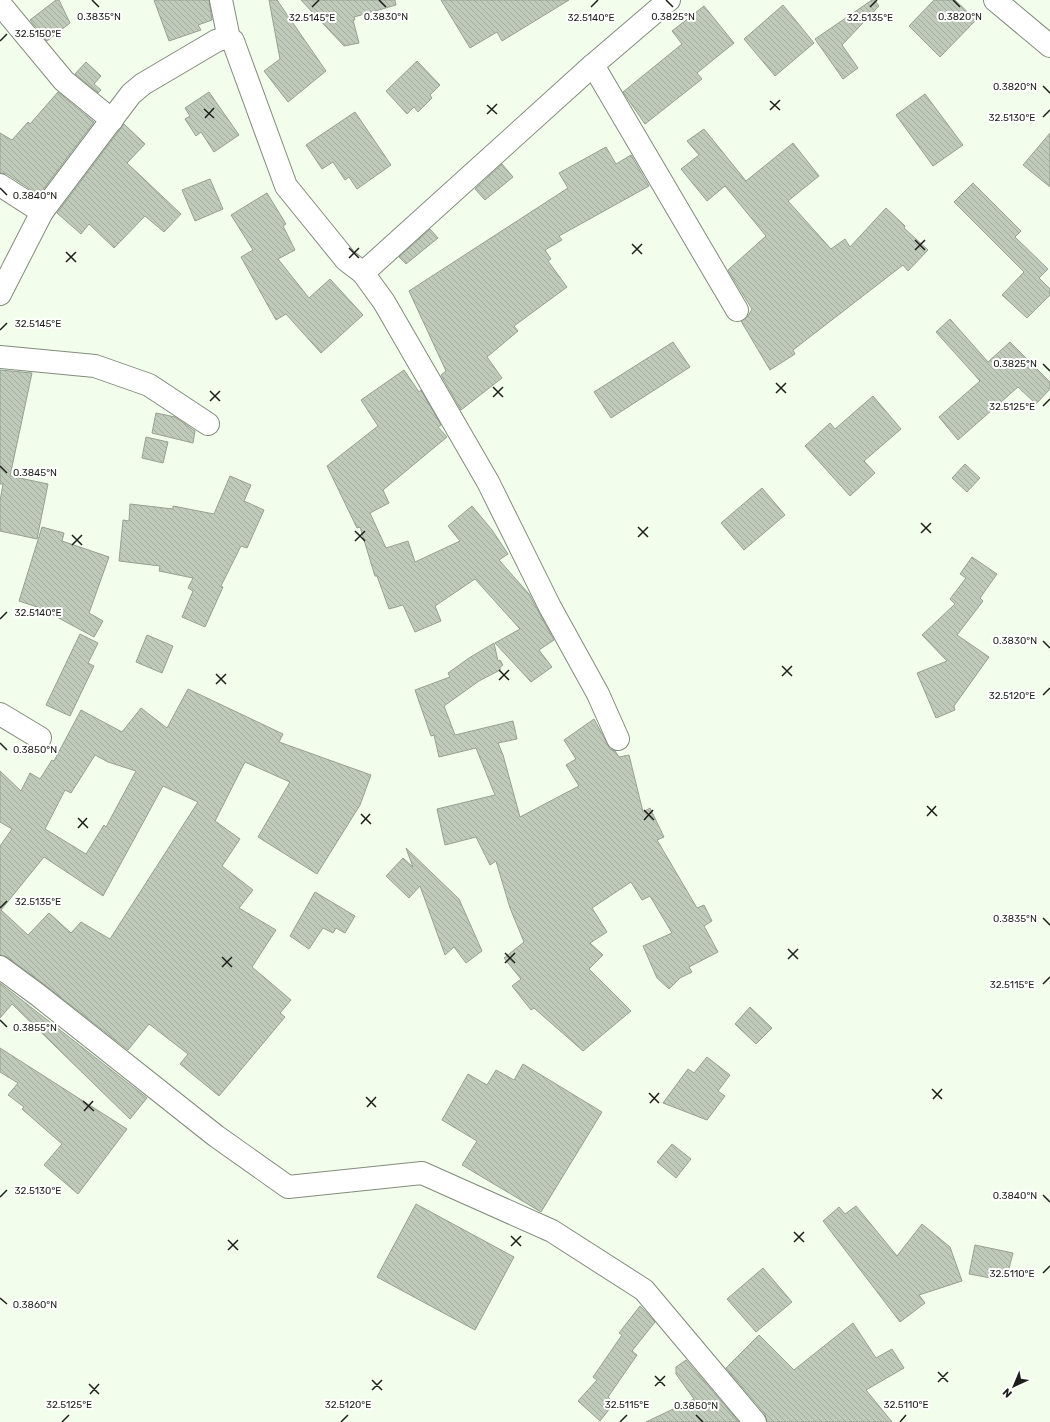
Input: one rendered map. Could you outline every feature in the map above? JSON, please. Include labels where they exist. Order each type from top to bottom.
[{"type":"street","points":[[221,0],[229,39],[233,41],[286,186],[346,260],[363,273],[384,302],[488,482],[550,607],[598,694],[618,739]]},
{"type":"street","points":[[363,273],[593,65],[669,0]]},
{"type":"street","points":[[995,0],[1050,46]]},
{"type":"street","points":[[0,4],[64,81],[112,120]]},
{"type":"street","points":[[0,294],[42,212],[131,94],[143,84],[216,41],[229,39]]},
{"type":"street","points":[[593,65],[737,310]]},
{"type":"street","points":[[0,185],[42,212]]},
{"type":"street","points":[[0,357],[96,366],[149,385],[208,424]]},
{"type":"street","points":[[0,714],[40,738]]},
{"type":"street","points":[[0,967],[38,995],[216,1136],[288,1187],[422,1173],[552,1231],[644,1290],[755,1422]]},
{"type":"building","points":[[56,0],[59,0],[70,23],[47,41],[30,20]]},
{"type":"building","points":[[154,0],[209,0],[212,20],[198,25],[201,30],[169,41]]},
{"type":"building","points":[[269,0],[277,0],[326,71],[288,102],[264,71],[280,59]]},
{"type":"building","points":[[301,0],[395,0],[396,5],[354,17],[355,20],[353,20],[359,43],[344,46]]},
{"type":"building","points":[[441,0],[569,0],[502,41],[497,32],[470,48]]},
{"type":"building","points":[[874,0],[879,6],[842,45],[858,68],[843,79],[815,39]]},
{"type":"building","points":[[934,0],[955,0],[976,20],[940,57],[909,26]]},
{"type":"building","points":[[783,5],[814,43],[775,76],[744,39]]},
{"type":"building","points":[[704,6],[734,43],[697,73],[702,79],[645,124],[623,92],[682,44],[672,31]]},
{"type":"building","points":[[417,61],[440,85],[430,95],[432,98],[418,112],[414,107],[407,114],[386,91]]},
{"type":"building","points":[[86,62],[101,76],[94,84],[101,90],[98,93],[75,74]]},
{"type":"building","points":[[58,92],[94,122],[39,195],[7,174],[0,173],[0,133],[12,140],[28,122],[30,124]]},
{"type":"building","points":[[209,92],[239,135],[214,152],[201,132],[196,136],[185,119],[190,116],[185,108]]},
{"type":"building","points":[[925,94],[963,145],[933,166],[896,115]]},
{"type":"building","points":[[355,112],[391,165],[357,189],[349,177],[345,180],[333,162],[322,169],[306,145]]},
{"type":"building","points":[[124,124],[145,144],[127,163],[181,214],[164,232],[145,216],[114,248],[89,224],[81,234],[57,213]]},
{"type":"building","points":[[704,129],[746,181],[793,143],[819,176],[788,201],[831,249],[845,239],[850,247],[886,208],[905,226],[904,228],[928,250],[908,271],[903,265],[793,350],[795,354],[770,370],[741,321],[748,316],[752,309],[728,270],[766,236],[725,186],[707,201],[681,169],[699,155],[687,141]]},
{"type":"building","points":[[1050,133],[1050,187],[1023,165]]},
{"type":"building","points":[[606,147],[616,164],[631,155],[649,186],[559,236],[562,240],[545,250],[551,259],[548,261],[567,287],[514,326],[518,331],[487,357],[502,378],[461,410],[441,375],[446,371],[409,291],[568,188],[559,173]]},
{"type":"building","points":[[502,164],[513,177],[485,200],[475,189]]},
{"type":"building","points":[[210,179],[223,209],[195,221],[182,190]]},
{"type":"building","points":[[973,183],[1021,231],[1015,237],[1048,269],[1039,278],[1050,289],[1050,295],[1027,318],[1002,295],[1024,272],[954,202]]},
{"type":"building","points":[[267,193],[286,224],[283,226],[295,250],[278,259],[309,298],[330,279],[363,315],[321,353],[286,314],[276,320],[241,257],[253,250],[231,215]]},
{"type":"building","points":[[430,229],[438,238],[406,264],[399,257]]},
{"type":"building","points":[[950,319],[988,362],[1010,342],[1050,382],[1050,389],[1036,404],[1018,387],[958,440],[939,417],[980,381],[936,332]]},
{"type":"building","points":[[673,342],[690,367],[611,418],[594,392]]},
{"type":"building","points":[[0,370],[32,373],[10,476],[48,484],[37,539],[0,531],[0,501],[3,484],[0,484]]},
{"type":"building","points":[[404,370],[419,392],[421,390],[441,425],[438,427],[447,437],[383,490],[389,503],[370,513],[386,548],[408,541],[415,562],[460,541],[448,526],[472,506],[492,530],[508,554],[499,560],[529,594],[554,640],[539,650],[552,667],[531,682],[495,643],[520,629],[475,579],[435,606],[441,621],[415,632],[403,605],[389,609],[377,576],[375,576],[360,527],[357,528],[327,466],[378,426],[361,400]]},
{"type":"building","points":[[873,396],[901,429],[864,461],[875,473],[850,496],[805,446],[830,423],[835,429]]},
{"type":"building","points":[[156,413],[175,417],[195,431],[193,443],[152,433]]},
{"type":"building","points":[[146,437],[168,442],[163,463],[142,458]]},
{"type":"building","points":[[965,464],[980,478],[967,492],[952,478]]},
{"type":"building","points":[[230,476],[251,485],[244,501],[264,510],[247,548],[241,546],[221,586],[223,587],[205,627],[182,617],[193,591],[188,588],[193,578],[159,571],[160,566],[119,561],[123,520],[129,521],[130,504],[173,509],[173,506],[214,514]]},
{"type":"building","points":[[762,488],[785,515],[744,550],[721,523]]},
{"type":"building","points":[[42,527],[64,533],[62,541],[109,557],[89,613],[103,621],[94,637],[40,608],[19,601]]},
{"type":"building","points":[[972,557],[997,574],[980,598],[983,601],[957,635],[989,657],[954,706],[955,710],[936,718],[917,673],[947,661],[922,635],[955,604],[950,599],[966,578],[960,574]]},
{"type":"building","points":[[80,634],[98,643],[88,663],[94,666],[70,716],[46,705]]},
{"type":"building","points":[[147,635],[173,646],[162,673],[136,662]]},
{"type":"building","points":[[494,643],[498,661],[500,660],[503,665],[500,667],[500,670],[479,681],[444,706],[455,735],[513,721],[517,739],[498,743],[503,755],[520,817],[579,786],[566,765],[576,759],[564,740],[594,719],[610,749],[615,751],[619,757],[629,755],[643,812],[650,808],[664,837],[657,840],[697,908],[704,905],[712,921],[704,926],[718,952],[689,967],[692,972],[680,978],[669,989],[657,978],[643,946],[672,933],[650,896],[642,900],[631,882],[592,908],[607,932],[590,943],[603,955],[589,969],[631,1011],[583,1051],[534,1008],[531,1010],[512,986],[521,979],[504,958],[524,942],[510,908],[496,861],[490,865],[476,837],[445,845],[437,809],[495,795],[476,748],[439,757],[434,735],[431,736],[415,690],[450,677],[448,673]]},
{"type":"building","points":[[188,689],[283,734],[279,742],[371,775],[360,805],[317,874],[258,837],[290,782],[245,762],[215,821],[240,839],[222,866],[253,890],[239,908],[276,930],[252,967],[291,1000],[280,1013],[285,1017],[219,1096],[180,1064],[188,1054],[149,1024],[128,1050],[45,985],[7,957],[0,955],[0,846],[12,829],[0,822],[0,771],[21,791],[30,773],[40,779],[52,760],[54,761],[81,710],[122,732],[141,708],[167,728]],"holes":[[[95,755],[108,762],[136,771],[106,827],[104,825],[86,854],[45,829],[65,790],[71,793]],[[163,786],[198,802],[110,939],[81,922],[71,933],[49,913],[28,935],[1,910],[44,857],[103,896]]]},
{"type":"building","points":[[406,848],[459,899],[482,951],[466,963],[454,947],[445,955],[420,886],[409,898],[386,876],[403,858],[413,867]]},
{"type":"building","points":[[315,892],[355,916],[345,933],[336,928],[333,933],[323,928],[309,949],[290,936]]},
{"type":"building","points":[[0,983],[147,1098],[130,1119],[12,1004],[0,1018]]},
{"type":"building","points":[[750,1007],[772,1028],[756,1044],[735,1024]]},
{"type":"building","points":[[0,1048],[127,1129],[78,1194],[44,1165],[62,1144],[22,1109],[24,1107],[8,1095],[18,1083],[0,1072]]},
{"type":"building","points":[[707,1057],[730,1075],[718,1091],[725,1096],[707,1120],[663,1103],[688,1069],[694,1073]]},
{"type":"building","points":[[523,1064],[602,1112],[541,1212],[462,1165],[477,1141],[442,1120],[468,1074],[487,1085],[496,1070],[514,1080]]},
{"type":"building","points":[[672,1144],[691,1159],[676,1178],[657,1162]]},
{"type":"building","points":[[416,1204],[514,1257],[475,1330],[377,1277]]},
{"type":"building","points":[[856,1206],[897,1256],[922,1224],[950,1247],[962,1281],[919,1295],[925,1303],[900,1322],[823,1221],[839,1207],[845,1214]]},
{"type":"building","points":[[975,1245],[1013,1253],[1007,1276],[992,1273],[991,1278],[969,1274]]},
{"type":"building","points":[[763,1268],[792,1302],[756,1332],[727,1299]]},
{"type":"building","points":[[640,1306],[655,1322],[632,1351],[637,1355],[608,1397],[614,1403],[600,1421],[578,1401],[597,1380],[593,1377],[622,1335],[619,1333]]},
{"type":"building","points":[[853,1323],[876,1358],[892,1349],[904,1368],[866,1390],[892,1422],[767,1422],[765,1414],[726,1368],[759,1335],[794,1370]]},
{"type":"building","points":[[686,1360],[739,1422],[646,1422],[694,1399],[676,1374],[676,1367]]}]
